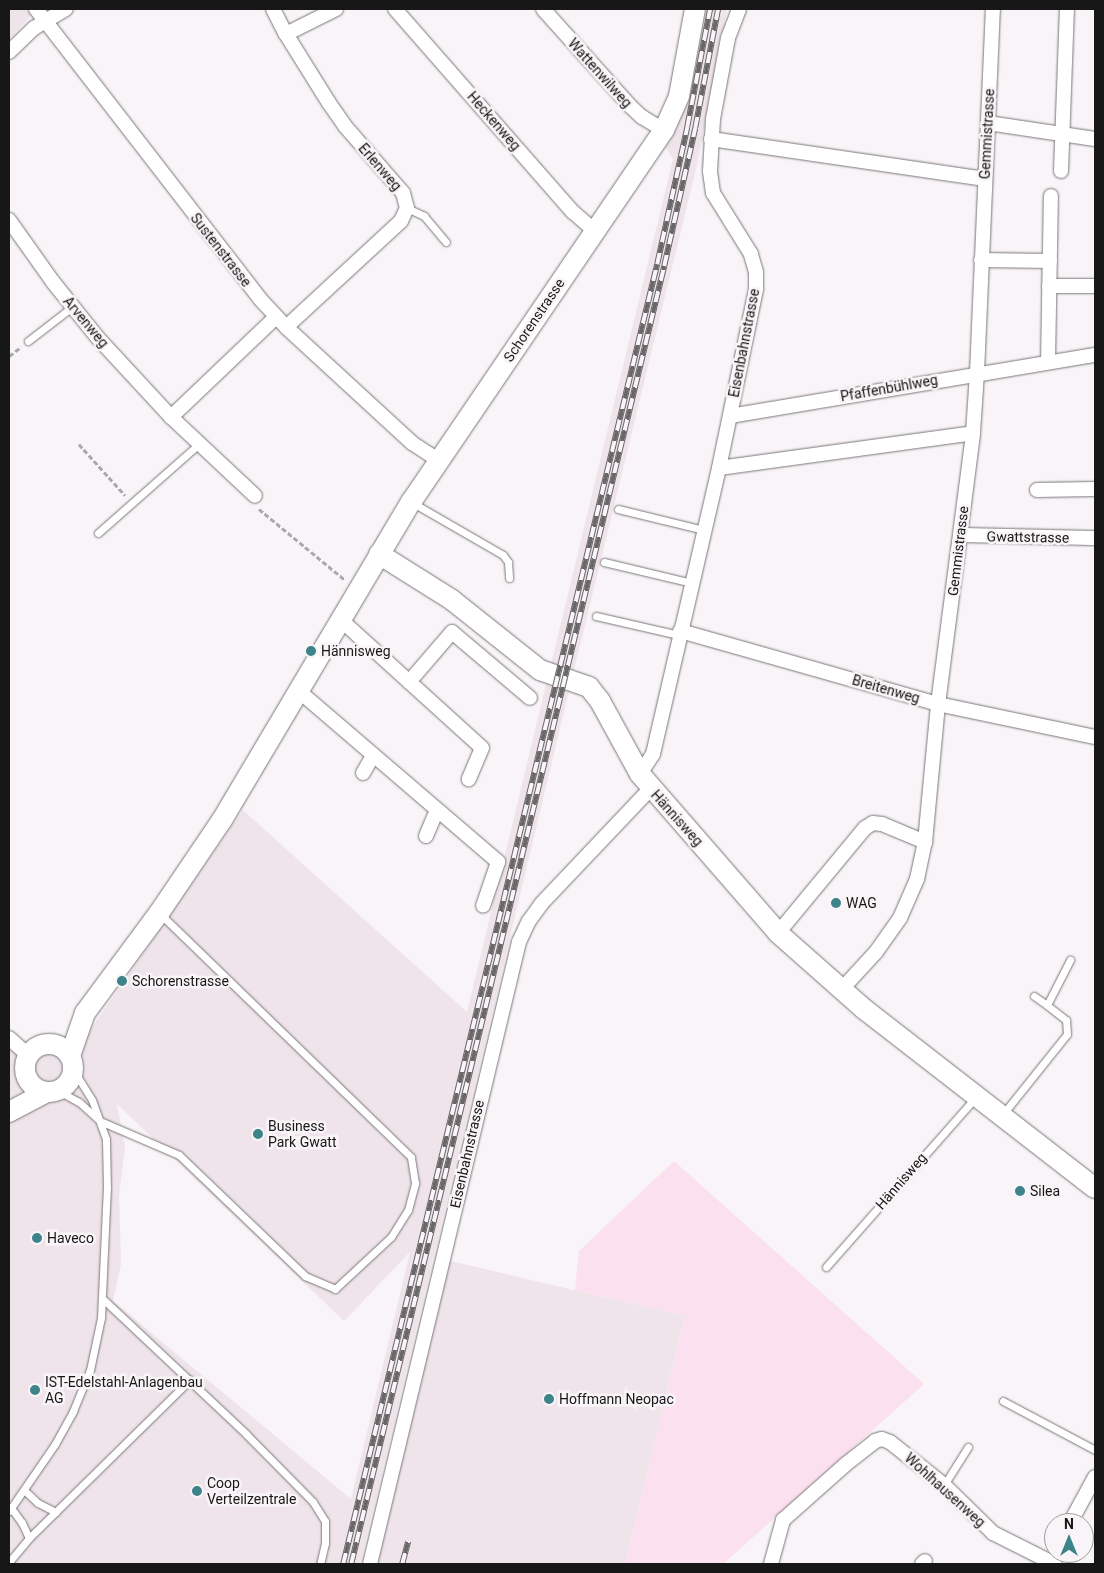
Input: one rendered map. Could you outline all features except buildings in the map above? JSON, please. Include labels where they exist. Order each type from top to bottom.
[{"type":"street","name":"Sustenstrasse","points":[[36,9],[242,277],[281,322],[412,443],[438,460]]},
{"type":"street","points":[[9,52],[45,20],[66,9]]},
{"type":"street","name":"Erlenweg","points":[[273,9],[313,80],[345,126],[403,193],[407,208],[401,221],[281,322]]},
{"type":"street","points":[[286,34],[336,9]]},
{"type":"street","name":"Heckenweg","points":[[395,9],[573,212],[595,231]]},
{"type":"street","name":"Wattenwilweg","points":[[543,9],[630,106],[642,117],[664,130]]},
{"type":"street","name":"Schorenstrasse","points":[[71,1062],[85,1013],[159,914],[238,796],[411,502],[664,130],[680,96],[695,9]]},
{"type":"street","name":"Eisenbahnstrasse","points":[[370,1564],[509,974],[519,942],[529,921],[542,903],[645,781],[653,754],[719,468],[756,289],[756,272],[751,254],[713,192],[710,171],[713,120],[728,38],[739,9]]},
{"type":"street","name":"Gemmistrasse","points":[[841,990],[876,952],[900,918],[917,879],[925,842],[938,704],[960,535],[977,373],[993,9]]},
{"type":"street","points":[[1061,171],[1064,136],[1067,9]]},
{"type":"street","points":[[988,123],[1064,136],[1095,139]]},
{"type":"street","points":[[711,140],[985,179]]},
{"type":"street","points":[[1048,362],[1051,196]]},
{"type":"street","name":"Arvenweg","points":[[9,220],[72,308],[172,418],[255,496]]},
{"type":"street","points":[[981,260],[1050,273],[1095,286]]},
{"type":"street","points":[[172,418],[281,322]]},
{"type":"street","name":"Pfaffenbühlweg","points":[[730,416],[977,373],[1095,355]]},
{"type":"street","points":[[719,468],[972,433]]},
{"type":"street","points":[[1037,490],[1095,488]]},
{"type":"street","name":"Gwattstrasse","points":[[960,535],[1095,538]]},
{"type":"street","name":"Hännisweg","points":[[379,554],[452,600],[540,670],[589,687],[600,701],[645,781],[778,932],[841,990],[1095,1188]]},
{"type":"street","points":[[341,620],[482,748],[468,779]]},
{"type":"street","points":[[409,682],[452,632],[530,698]]},
{"type":"street","name":"Breitenweg","points":[[680,633],[938,704],[1095,737]]},
{"type":"street","points":[[300,692],[498,862],[483,906]]},
{"type":"street","points":[[363,772],[373,756]]},
{"type":"street","points":[[426,836],[437,810]]},
{"type":"street","points":[[778,932],[865,828],[872,823],[882,824],[925,842]]},
{"type":"street","name":"Schorenstrasse","points":[[46,1044],[72,1021],[85,1013]]},
{"type":"street","points":[[9,1038],[28,1065],[37,1088],[52,1091]]},
{"type":"street","points":[[9,1103],[21,1087],[28,1065],[39,1046],[46,1044],[62,1048],[71,1062],[68,1082],[9,1112]]},
{"type":"street","name":"Wohlhausenweg","points":[[771,1564],[783,1520],[874,1441],[882,1439],[890,1442],[944,1485],[994,1533],[1044,1556]]},
{"type":"street","points":[[1075,1513],[1095,1477]]},
{"type":"lane","points":[[407,208],[424,216],[446,242]]},
{"type":"lane","points":[[28,341],[72,308]]},
{"type":"lane","points":[[98,533],[199,444]]},
{"type":"lane","points":[[411,502],[503,556],[508,562],[509,578]]},
{"type":"lane","points":[[618,509],[704,530]]},
{"type":"lane","points":[[604,562],[692,583]]},
{"type":"lane","points":[[596,616],[680,633]]},
{"type":"lane","points":[[52,1091],[73,1098],[100,1121],[179,1155],[304,1276],[336,1289],[391,1237],[408,1210],[415,1183],[411,1157],[159,914]]},
{"type":"lane","points":[[1047,1005],[1070,960]]},
{"type":"lane","points":[[1002,1116],[1067,1034],[1066,1020],[1034,996]]},
{"type":"lane","points":[[29,1538],[22,1523],[10,1510],[56,1444],[73,1411],[96,1348],[104,1300],[108,1157],[106,1139],[92,1100],[71,1062]]},
{"type":"lane","name":"Hännisweg","points":[[826,1267],[976,1096]]},
{"type":"lane","points":[[104,1300],[190,1380],[313,1502],[325,1521],[325,1544],[320,1564]]},
{"type":"lane","points":[[9,1562],[29,1538],[190,1380]]},
{"type":"lane","points":[[1003,1401],[1095,1450]]},
{"type":"lane","points":[[944,1485],[968,1447]]},
{"type":"lane","points":[[24,1490],[38,1503],[56,1512]]},
{"type":"path","points":[[9,356],[28,341]]},
{"type":"path","points":[[79,444],[133,503]]},
{"type":"path","points":[[255,496],[256,507],[357,591]]},
{"type":"shaded area","points":[[9,9],[37,9],[9,39]]},
{"type":"shaded area","points":[[695,9],[727,9],[697,165],[360,1564],[9,1564],[9,1038],[29,1056],[81,1043],[243,810],[467,1012],[673,159],[666,148],[664,130]],"holes":[[[117,1104],[344,1321],[410,1252],[351,1499],[113,1301],[121,1264],[119,1196],[125,1147]]]},
{"type":"shaded area","points":[[674,1161],[924,1384],[723,1564],[625,1564],[685,1316],[575,1290],[579,1251]]},
{"type":"shaded area","name":"Hoffmann Neopac","points":[[442,1259],[685,1316],[625,1564],[370,1564]]},
{"type":"railway","points":[[343,1564],[657,264],[710,9]]},
{"type":"railway","points":[[351,1564],[664,266],[695,128],[718,9]]},
{"type":"railway","points":[[402,1564],[408,1542]]},
{"type":"place","name":"Hännisweg","points":[[311,651]]},
{"type":"place","name":"WAG","points":[[836,903]]},
{"type":"place","name":"Schorenstrasse","points":[[122,981]]},
{"type":"place","name":"Business Park Gwatt","points":[[258,1134]]},
{"type":"place","name":"Silea","points":[[1020,1191]]},
{"type":"place","name":"Haveco","points":[[37,1238]]},
{"type":"place","name":"IST-Edelstahl-Anlagenbau AG","points":[[35,1390]]},
{"type":"place","name":"Hoffmann Neopac","points":[[549,1399]]},
{"type":"place","name":"Coop Verteilzentrale","points":[[197,1491]]}]
